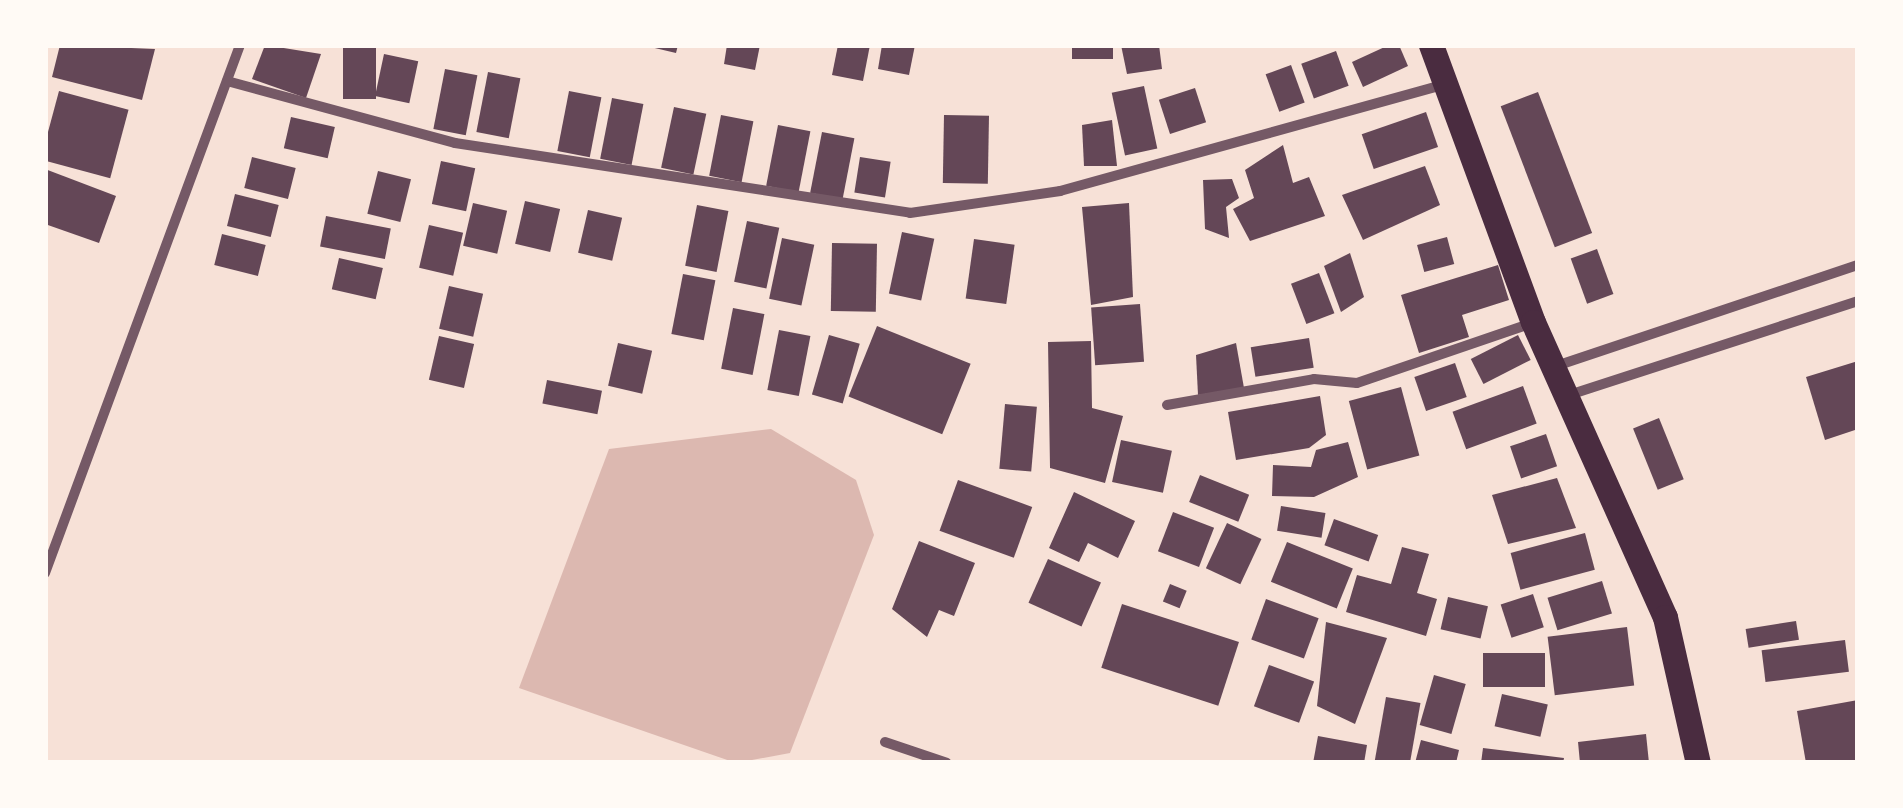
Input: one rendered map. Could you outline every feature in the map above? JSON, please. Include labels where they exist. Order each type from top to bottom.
[{"type":"main road","points":[[1431,45],[1532,322],[1556,366],[1665,617],[1698,763]]},
{"type":"street","points":[[45,574],[240,45]]},
{"type":"street","points":[[227,80],[455,142],[910,212],[1060,191],[1448,84]]},
{"type":"street","points":[[1556,366],[1858,264]]},
{"type":"street","points":[[1568,394],[1858,301]]},
{"type":"street","points":[[1167,405],[1314,378],[1356,383],[1532,322]]},
{"type":"street","points":[[885,742],[947,763]]},
{"type":"shaded area","points":[[771,429],[856,480],[874,535],[790,753],[736,763],[519,688],[609,449]]},
{"type":"building","points":[[60,45],[155,49],[142,100],[52,77]]},
{"type":"building","points":[[265,45],[321,54],[306,98],[252,79]]},
{"type":"building","points":[[343,45],[376,45],[376,99],[343,99]]},
{"type":"building","points":[[642,45],[678,45],[676,53]]},
{"type":"building","points":[[727,45],[760,45],[755,70],[724,64]]},
{"type":"building","points":[[838,45],[870,45],[863,81],[832,75]]},
{"type":"building","points":[[882,45],[915,45],[909,75],[878,69]]},
{"type":"building","points":[[1072,45],[1113,45],[1113,59],[1072,59]]},
{"type":"building","points":[[1121,45],[1159,45],[1162,69],[1127,74]]},
{"type":"building","points":[[1389,45],[1399,45],[1408,66],[1363,87],[1352,62]]},
{"type":"building","points":[[1336,51],[1349,86],[1314,98],[1301,64]]},
{"type":"building","points":[[384,54],[418,61],[409,103],[375,96]]},
{"type":"building","points":[[1291,65],[1305,103],[1279,112],[1266,74]]},
{"type":"building","points":[[445,69],[477,75],[466,135],[433,129]]},
{"type":"building","points":[[488,72],[520,78],[509,138],[476,132]]},
{"type":"building","points":[[1144,86],[1157,149],[1125,155],[1112,93]]},
{"type":"building","points":[[1195,88],[1206,122],[1170,134],[1159,100]]},
{"type":"building","points":[[59,91],[129,110],[110,178],[45,161],[45,143]]},
{"type":"building","points":[[569,91],[601,97],[590,157],[557,151]]},
{"type":"building","points":[[1538,92],[1592,233],[1555,247],[1501,106]]},
{"type":"building","points":[[612,98],[643,104],[632,165],[600,159]]},
{"type":"building","points":[[674,107],[706,114],[693,175],[661,168]]},
{"type":"building","points":[[1426,112],[1438,147],[1374,169],[1362,134]]},
{"type":"building","points":[[721,115],[753,121],[742,182],[709,176]]},
{"type":"building","points":[[944,115],[989,116],[988,184],[943,183]]},
{"type":"building","points":[[291,117],[335,127],[328,158],[284,148]]},
{"type":"building","points":[[1112,120],[1117,166],[1084,166],[1082,125]]},
{"type":"building","points":[[778,125],[810,131],[799,192],[766,186]]},
{"type":"building","points":[[822,132],[854,138],[843,199],[810,193]]},
{"type":"building","points":[[1283,145],[1293,183],[1309,177],[1325,216],[1250,241],[1233,209],[1254,198],[1245,170]]},
{"type":"building","points":[[252,157],[296,168],[288,199],[244,188]]},
{"type":"building","points":[[860,157],[891,162],[885,197],[854,193]]},
{"type":"building","points":[[441,161],[475,168],[466,211],[432,204]]},
{"type":"building","points":[[1425,166],[1440,205],[1363,240],[1342,195]]},
{"type":"building","points":[[45,169],[116,196],[99,243],[45,224]]},
{"type":"building","points":[[378,171],[411,179],[400,222],[367,214]]},
{"type":"building","points":[[1232,179],[1239,198],[1226,207],[1229,238],[1205,229],[1203,180]]},
{"type":"building","points":[[235,194],[279,205],[271,237],[227,226]]},
{"type":"building","points":[[525,201],[560,209],[550,252],[515,244]]},
{"type":"building","points":[[473,203],[507,211],[497,254],[463,246]]},
{"type":"building","points":[[1129,203],[1133,297],[1091,305],[1082,207]]},
{"type":"building","points":[[697,205],[728,211],[717,272],[685,266]]},
{"type":"building","points":[[588,210],[622,218],[612,261],[578,253]]},
{"type":"building","points":[[326,216],[391,229],[385,259],[320,246]]},
{"type":"building","points":[[747,221],[779,228],[766,289],[734,282]]},
{"type":"building","points":[[429,225],[463,233],[453,276],[419,268]]},
{"type":"building","points":[[902,232],[934,239],[921,300],[889,294]]},
{"type":"building","points":[[222,234],[266,245],[258,276],[214,265]]},
{"type":"building","points":[[1447,237],[1454,264],[1424,272],[1417,245]]},
{"type":"building","points":[[782,238],[814,245],[801,306],[769,299]]},
{"type":"building","points":[[974,239],[1015,245],[1006,304],[966,298]]},
{"type":"building","points":[[832,243],[877,244],[876,312],[831,311]]},
{"type":"building","points":[[1597,249],[1613,294],[1587,304],[1571,259]]},
{"type":"building","points":[[1350,253],[1364,297],[1341,312],[1324,266]]},
{"type":"building","points":[[339,258],[383,268],[376,299],[332,289]]},
{"type":"building","points":[[1498,265],[1509,300],[1462,315],[1469,337],[1419,353],[1401,295]]},
{"type":"building","points":[[1319,273],[1334,313],[1306,324],[1291,284]]},
{"type":"building","points":[[683,274],[715,280],[704,340],[671,334]]},
{"type":"building","points":[[449,286],[483,294],[473,337],[439,329]]},
{"type":"building","points":[[1140,304],[1144,362],[1095,365],[1091,307]]},
{"type":"building","points":[[733,308],[764,314],[753,375],[721,369]]},
{"type":"building","points":[[877,326],[971,364],[942,434],[849,396]]},
{"type":"building","points":[[779,330],[810,336],[799,396],[767,390]]},
{"type":"building","points":[[829,335],[860,344],[843,403],[812,395]]},
{"type":"building","points":[[1518,335],[1531,360],[1483,384],[1471,359]]},
{"type":"building","points":[[439,336],[474,344],[464,388],[429,380]]},
{"type":"building","points":[[1309,338],[1314,368],[1255,377],[1251,347]]},
{"type":"building","points":[[1091,341],[1092,408],[1123,416],[1105,483],[1050,468],[1048,342]]},
{"type":"building","points":[[618,343],[652,351],[642,394],[608,386]]},
{"type":"building","points":[[1236,343],[1244,388],[1198,395],[1196,355]]},
{"type":"building","points":[[1858,361],[1858,429],[1825,440],[1806,377]]},
{"type":"building","points":[[1455,363],[1467,397],[1426,411],[1414,377]]},
{"type":"building","points":[[547,380],[602,391],[597,414],[542,404]]},
{"type":"building","points":[[1523,386],[1537,424],[1466,449],[1453,412]]},
{"type":"building","points":[[1401,387],[1419,456],[1367,470],[1349,401]]},
{"type":"building","points":[[1320,396],[1326,435],[1309,448],[1236,460],[1228,412]]},
{"type":"building","points":[[1005,404],[1037,407],[1031,472],[999,469]]},
{"type":"building","points":[[1659,418],[1684,479],[1658,490],[1633,428]]},
{"type":"building","points":[[1546,434],[1557,466],[1521,479],[1510,446]]},
{"type":"building","points":[[1121,440],[1172,451],[1163,493],[1112,482]]},
{"type":"building","points":[[1348,442],[1358,477],[1314,497],[1272,496],[1273,465],[1311,467],[1316,450]]},
{"type":"building","points":[[1200,475],[1249,495],[1238,522],[1189,502]]},
{"type":"building","points":[[1557,478],[1576,528],[1508,544],[1492,495]]},
{"type":"building","points":[[958,480],[1032,507],[1014,558],[940,531]]},
{"type":"building","points":[[1074,492],[1135,521],[1118,558],[1088,543],[1079,562],[1049,548]]},
{"type":"building","points":[[1281,506],[1325,513],[1322,538],[1277,531]]},
{"type":"building","points":[[1173,512],[1214,528],[1199,567],[1158,551]]},
{"type":"building","points":[[1334,519],[1378,535],[1369,561],[1324,545]]},
{"type":"building","points":[[1227,523],[1261,539],[1240,584],[1206,568]]},
{"type":"building","points":[[1585,533],[1595,570],[1520,590],[1511,553]]},
{"type":"building","points":[[919,541],[975,563],[954,616],[939,610],[927,637],[892,609]]},
{"type":"building","points":[[1287,542],[1353,569],[1337,608],[1271,582]]},
{"type":"building","points":[[1402,547],[1429,554],[1417,593],[1437,599],[1426,636],[1346,612],[1357,575],[1391,584]]},
{"type":"building","points":[[1048,559],[1101,583],[1081,626],[1028,603]]},
{"type":"building","points":[[1602,581],[1612,614],[1557,630],[1547,598]]},
{"type":"building","points":[[1170,584],[1187,591],[1180,608],[1163,602]]},
{"type":"building","points":[[1533,594],[1544,627],[1511,638],[1501,605]]},
{"type":"building","points":[[1448,597],[1488,606],[1481,638],[1441,629]]},
{"type":"building","points":[[1266,599],[1319,618],[1304,659],[1251,639]]},
{"type":"building","points":[[1122,604],[1239,642],[1218,706],[1101,668]]},
{"type":"building","points":[[1796,621],[1799,640],[1749,648],[1746,629]]},
{"type":"building","points":[[1326,622],[1387,638],[1355,724],[1317,706]]},
{"type":"building","points":[[1627,627],[1634,686],[1555,695],[1548,637]]},
{"type":"building","points":[[1845,640],[1849,672],[1766,682],[1762,650]]},
{"type":"building","points":[[1483,653],[1545,653],[1545,687],[1483,687]]},
{"type":"building","points":[[1269,665],[1314,681],[1299,723],[1254,706]]},
{"type":"building","points":[[1434,675],[1466,684],[1451,734],[1420,725]]},
{"type":"building","points":[[1502,694],[1548,705],[1540,737],[1495,726]]},
{"type":"building","points":[[1386,697],[1420,703],[1410,763],[1375,762]]},
{"type":"building","points":[[1858,700],[1858,763],[1806,763],[1797,711]]},
{"type":"building","points":[[1646,734],[1649,763],[1580,763],[1578,742]]},
{"type":"building","points":[[1318,736],[1367,745],[1364,763],[1313,763]]},
{"type":"building","points":[[1421,740],[1459,750],[1456,763],[1415,763]]},
{"type":"building","points":[[1483,748],[1564,758],[1563,763],[1481,763]]}]
